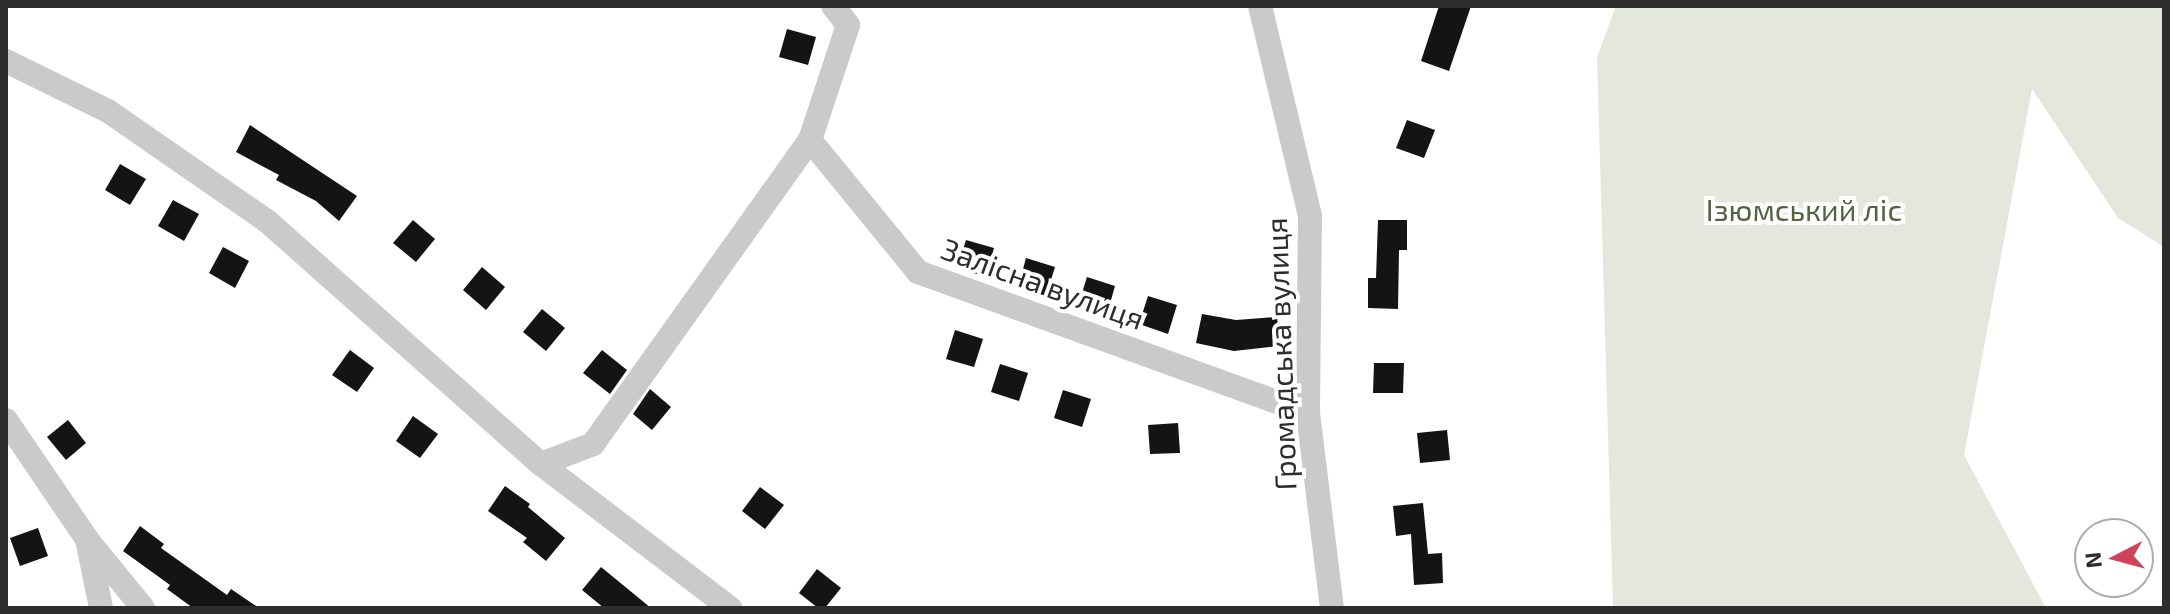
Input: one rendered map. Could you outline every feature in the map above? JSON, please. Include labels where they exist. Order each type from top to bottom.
[{"type":"street","points":[[541,464],[593,444],[810,140],[848,25],[833,6]]},
{"type":"street","name":"Громадська вулиця","points":[[1260,6],[1310,216],[1308,413],[1332,608]]},
{"type":"street","points":[[6,61],[108,111],[267,221],[541,464],[730,608]]},
{"type":"street","name":"Залісна вулиця","points":[[810,140],[918,272],[1308,413]]},
{"type":"street","points":[[6,420],[87,539],[143,608]]},
{"type":"street","points":[[87,539],[101,608]]},
{"type":"green space","name":"Ізюмський ліс","points":[[1616,6],[2164,6],[2164,247],[2118,218],[2032,89],[1964,455],[2046,608],[1613,608],[1597,57]]},
{"type":"building","points":[[1439,6],[1471,6],[1449,71],[1421,61]]},
{"type":"building","points":[[787,29],[816,37],[808,65],[779,57]]},
{"type":"building","points":[[1407,120],[1435,130],[1424,158],[1396,148]]},
{"type":"building","points":[[250,125],[357,196],[339,221],[316,201],[276,180],[279,175],[236,152]]},
{"type":"building","points":[[120,164],[146,179],[130,205],[105,190]]},
{"type":"building","points":[[173,200],[199,214],[184,241],[158,226]]},
{"type":"building","points":[[413,220],[435,239],[416,262],[393,243]]},
{"type":"building","points":[[1378,220],[1407,220],[1407,250],[1399,250],[1398,309],[1368,308],[1368,278],[1376,278]]},
{"type":"building","points":[[966,240],[994,248],[986,277],[957,268]]},
{"type":"building","points":[[223,247],[249,261],[235,288],[209,273]]},
{"type":"building","points":[[1026,258],[1055,267],[1046,296],[1018,287]]},
{"type":"building","points":[[482,267],[505,287],[486,310],[463,290]]},
{"type":"building","points":[[1087,277],[1115,286],[1107,314],[1078,306]]},
{"type":"building","points":[[1148,296],[1177,305],[1168,334],[1139,324]]},
{"type":"building","points":[[542,309],[565,328],[546,351],[523,332]]},
{"type":"building","points":[[1202,314],[1236,320],[1277,317],[1280,346],[1234,351],[1196,343]]},
{"type":"building","points":[[955,330],[983,339],[974,367],[946,359]]},
{"type":"building","points":[[350,350],[374,368],[357,392],[332,375]]},
{"type":"building","points":[[602,350],[627,370],[610,394],[583,373]]},
{"type":"building","points":[[1374,363],[1404,363],[1403,393],[1373,393]]},
{"type":"building","points":[[1000,364],[1028,373],[1019,401],[991,392]]},
{"type":"building","points":[[650,389],[671,407],[652,430],[633,414]]},
{"type":"building","points":[[1063,390],[1091,399],[1082,427],[1054,418]]},
{"type":"building","points":[[413,416],[438,434],[420,458],[396,441]]},
{"type":"building","points":[[68,420],[86,443],[66,460],[47,437]]},
{"type":"building","points":[[1178,423],[1180,453],[1150,454],[1148,425]]},
{"type":"building","points":[[1447,430],[1450,460],[1420,463],[1417,433]]},
{"type":"building","points":[[505,486],[530,504],[528,507],[565,538],[546,561],[523,542],[527,538],[488,511]]},
{"type":"building","points":[[760,487],[784,505],[765,529],[742,511]]},
{"type":"building","points":[[1423,503],[1428,554],[1442,553],[1443,583],[1414,585],[1411,534],[1396,536],[1393,506]]},
{"type":"building","points":[[140,526],[164,544],[161,548],[227,595],[231,589],[259,608],[193,608],[167,589],[170,585],[123,551]]},
{"type":"building","points":[[38,528],[48,556],[20,566],[10,538]]},
{"type":"building","points":[[601,567],[651,608],[604,608],[582,590]]},
{"type":"building","points":[[817,569],[841,588],[825,608],[818,608],[799,593]]}]
